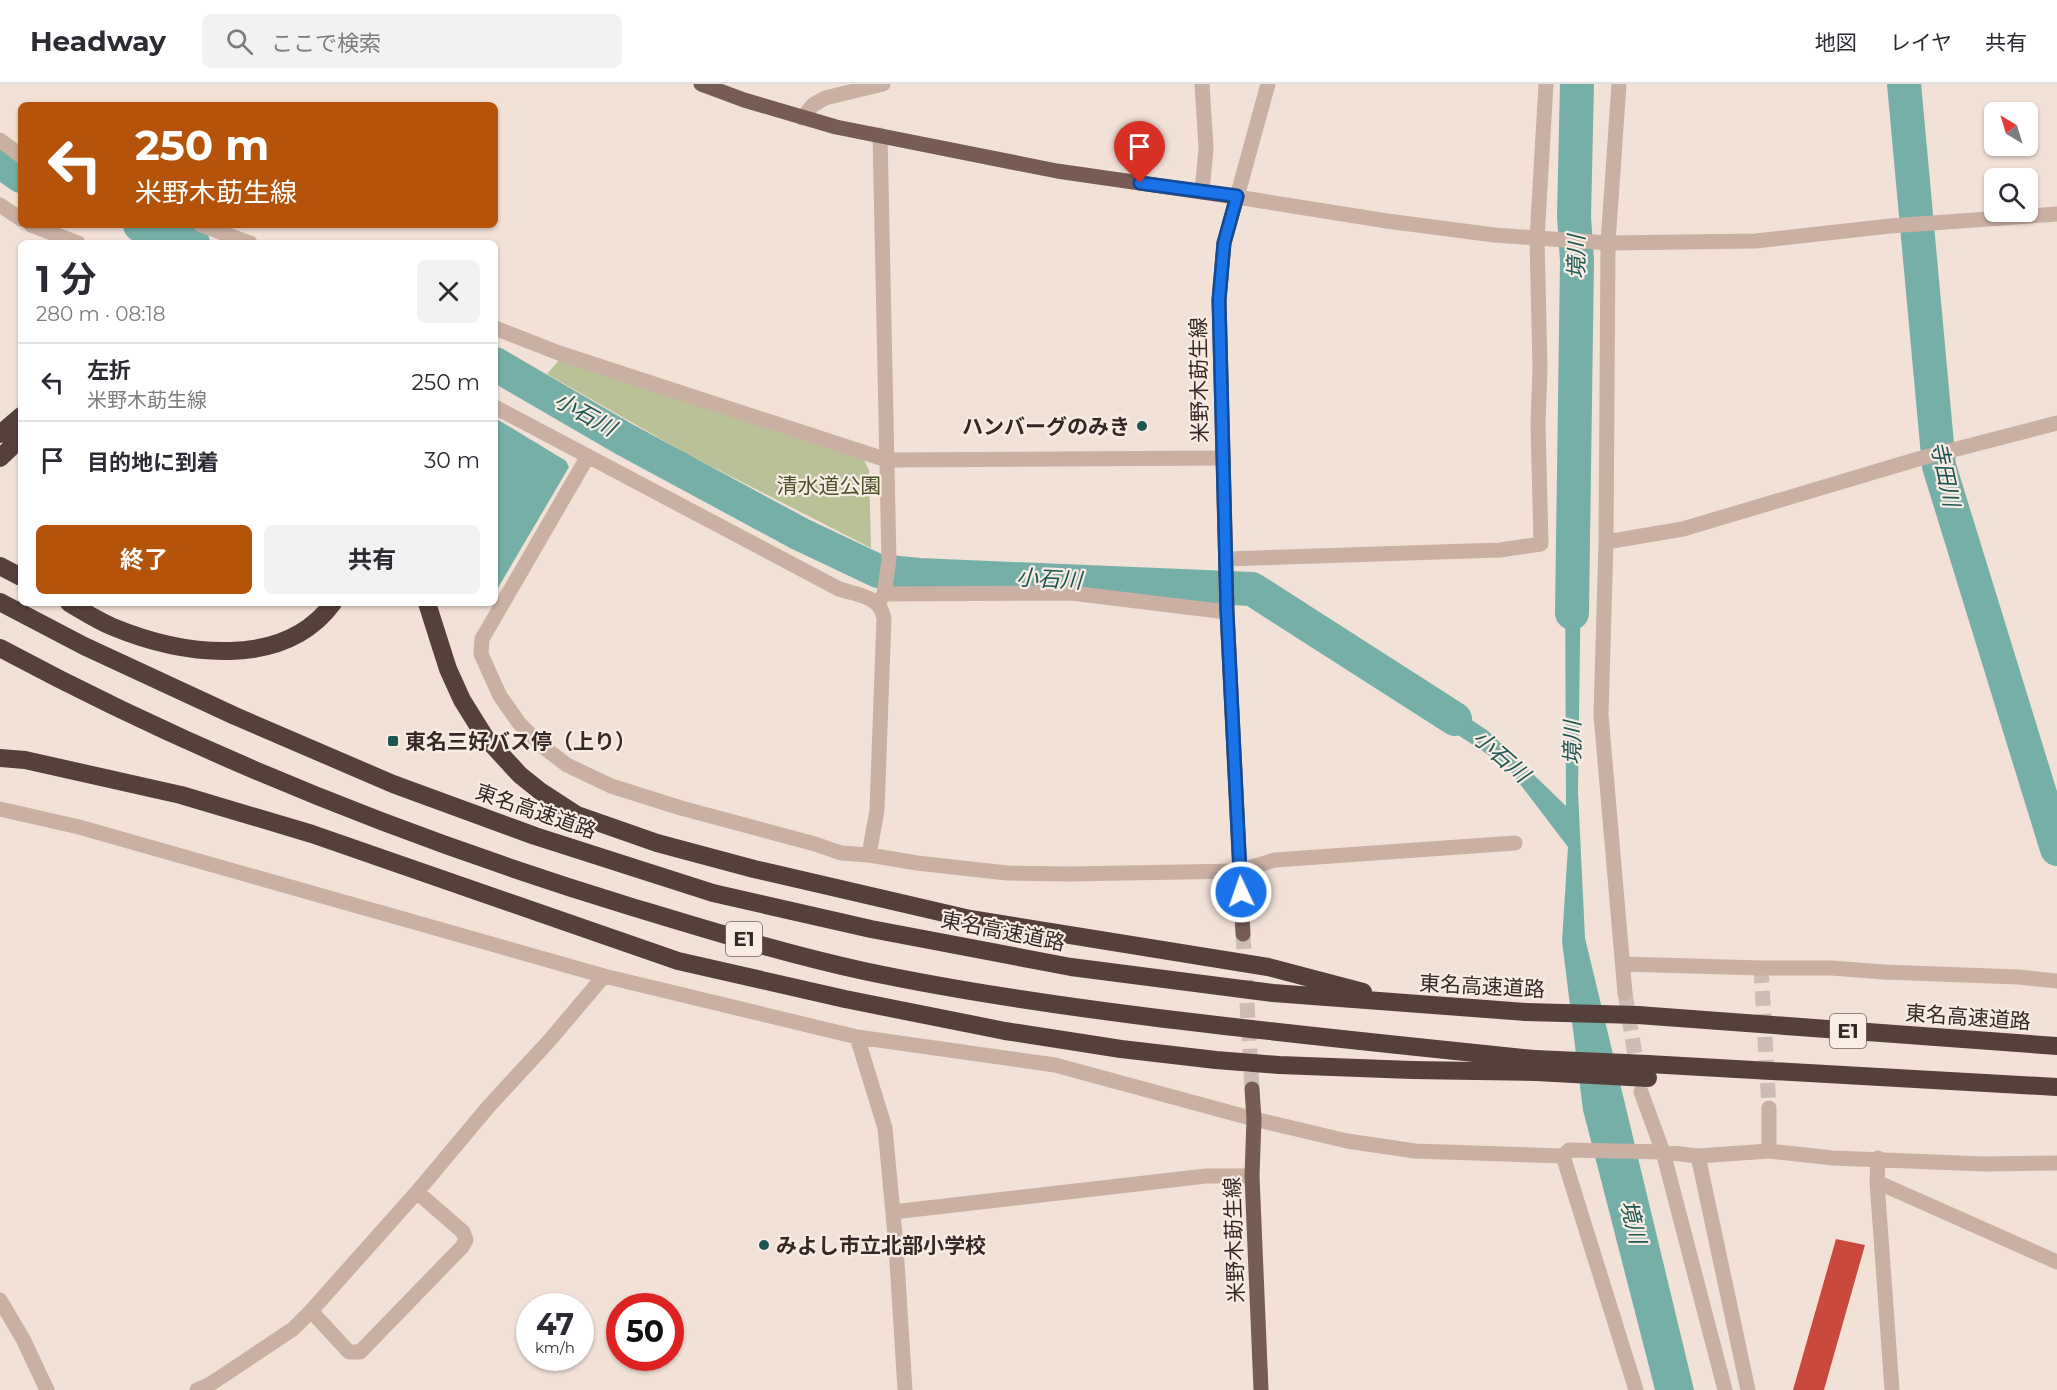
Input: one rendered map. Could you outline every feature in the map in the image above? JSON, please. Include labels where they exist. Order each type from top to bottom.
[{"type":"highway","points":[[0,434],[18,419]]},
{"type":"highway","points":[[0,458],[18,441]]},
{"type":"highway","points":[[0,566],[18,575]]},
{"type":"highway","name":"東名高速道路","points":[[0,602],[84,646],[224,711],[393,784],[535,836],[713,893],[871,929],[1071,967],[1273,993],[1526,1012],[1638,1015],[2057,1046]]},
{"type":"highway","points":[[74,606],[113,627],[180,648],[210,651],[261,648],[285,640],[305,629],[331,606]]},
{"type":"highway","points":[[428,606],[448,669],[471,714],[503,759],[540,791],[577,815],[657,843],[754,869],[970,919],[1268,967],[1415,1005]]},
{"type":"highway","name":"E1","points":[[0,648],[76,689],[216,755],[380,822],[537,878],[708,930],[863,971],[1043,1003],[1535,1066]]},
{"type":"highway","points":[[0,758],[25,760],[181,795],[312,834],[678,961],[845,999],[1005,1031],[1121,1049],[1216,1060],[1368,1068],[1535,1066],[1646,1078]]},
{"type":"highway","name":"E1","points":[[1646,1078],[1721,1069],[2057,1087]]},
{"type":"main road","points":[[701,84],[836,127],[1057,171],[1237,196]]},
{"type":"main road","name":"米野木莇生線","points":[[1237,196],[1224,243],[1219,300],[1227,612],[1243,934]]},
{"type":"main road","name":"米野木莇生線","points":[[1252,1089],[1254,1119],[1252,1176],[1261,1390]]},
{"type":"street","points":[[802,118],[813,105],[825,98],[883,84]]},
{"type":"street","points":[[1202,84],[1206,148],[1202,192]]},
{"type":"street","points":[[1268,84],[1237,196],[1388,220],[1537,239],[1608,243],[1756,241],[1890,226],[2057,214]]},
{"type":"street","points":[[1226,563],[1500,550],[1541,544],[1537,239],[1546,84]]},
{"type":"street","points":[[1619,84],[1608,243],[1606,542],[1602,715],[1625,993]]},
{"type":"street","points":[[869,855],[877,810],[883,594],[889,560],[880,135]]},
{"type":"street","points":[[0,140],[18,154]]},
{"type":"street","points":[[0,205],[18,217]]},
{"type":"street","points":[[39,228],[70,240]]},
{"type":"street","points":[[209,228],[242,240]]},
{"type":"street","points":[[498,329],[559,353],[887,460],[1222,458]]},
{"type":"street","points":[[498,409],[840,589],[871,599],[883,594],[1071,593],[1227,612]]},
{"type":"street","points":[[1606,542],[1683,529],[1918,459],[2057,423]]},
{"type":"street","points":[[588,456],[482,639],[481,654],[500,696],[519,723],[542,746],[567,765],[611,786],[841,853],[1007,873],[1239,871],[1275,860],[1515,843]]},
{"type":"street","points":[[0,809],[79,826],[604,976],[857,1036],[1055,1065],[1254,1119],[1347,1141],[1415,1151],[1663,1152],[1698,1156],[1769,1151],[1833,1158],[1984,1164],[2057,1163]]},
{"type":"street","points":[[1623,964],[1831,968],[2057,981]]},
{"type":"street","points":[[197,1390],[209,1385],[293,1329],[311,1311],[604,976]]},
{"type":"street","points":[[857,1036],[885,1128],[906,1390]]},
{"type":"street","points":[[1646,1078],[1725,1390]]},
{"type":"street","points":[[1769,1108],[1769,1151]]},
{"type":"street","points":[[1566,1153],[1636,1390]]},
{"type":"street","points":[[1698,1156],[1748,1390]]},
{"type":"street","points":[[1878,1158],[1877,1182],[1892,1390]]},
{"type":"street","points":[[893,1212],[1206,1176],[1252,1176]]},
{"type":"street","points":[[1877,1182],[2057,1262]]},
{"type":"street","points":[[311,1311],[349,1352],[360,1352],[462,1247],[466,1240],[463,1232],[417,1192]]},
{"type":"street","points":[[0,1300],[23,1339],[47,1390]]},
{"type":"green space","name":"清水道公園","points":[[559,360],[863,458],[869,470],[871,548],[689,455],[547,374]]},
{"type":"water","points":[[498,420],[566,461],[569,467],[498,588]]},
{"type":"water","points":[[1581,565],[1578,792],[1585,938],[1694,1390],[1655,1390],[1583,1110],[1562,941],[1568,847],[1507,767],[1412,705],[1421,686],[1488,731],[1566,806],[1565,566]]},
{"type":"building","points":[[1836,1239],[1865,1245],[1824,1390],[1793,1390]]},
{"type":"waterway","name":"境川","points":[[1572,613],[1577,84]]},
{"type":"waterway","name":"寺田川","points":[[1904,84],[1939,466],[2057,849]]},
{"type":"waterway","name":"小石川","points":[[0,161],[18,174]]},
{"type":"waterway","name":"小石川","points":[[149,228],[184,240]]},
{"type":"waterway","name":"小石川","points":[[498,366],[624,439],[800,534],[878,571],[919,575],[1252,589],[1455,719]]},
{"type":"tunnel","points":[[1243,934],[1252,1089]]},
{"type":"tunnel","points":[[1761,968],[1769,1108]]},
{"type":"tunnel","points":[[1625,993],[1638,1074]]},
{"type":"place","name":"ハンバーグのみき","points":[[1142,426]]},
{"type":"place","name":"東名三好バス停（上り）","points":[[393,741]]},
{"type":"place","name":"みよし市立北部小学校","points":[[764,1245]]},
{"type":"route","points":[[1140,183],[1237,196],[1224,243],[1219,300],[1227,612],[1241,892]]}]
